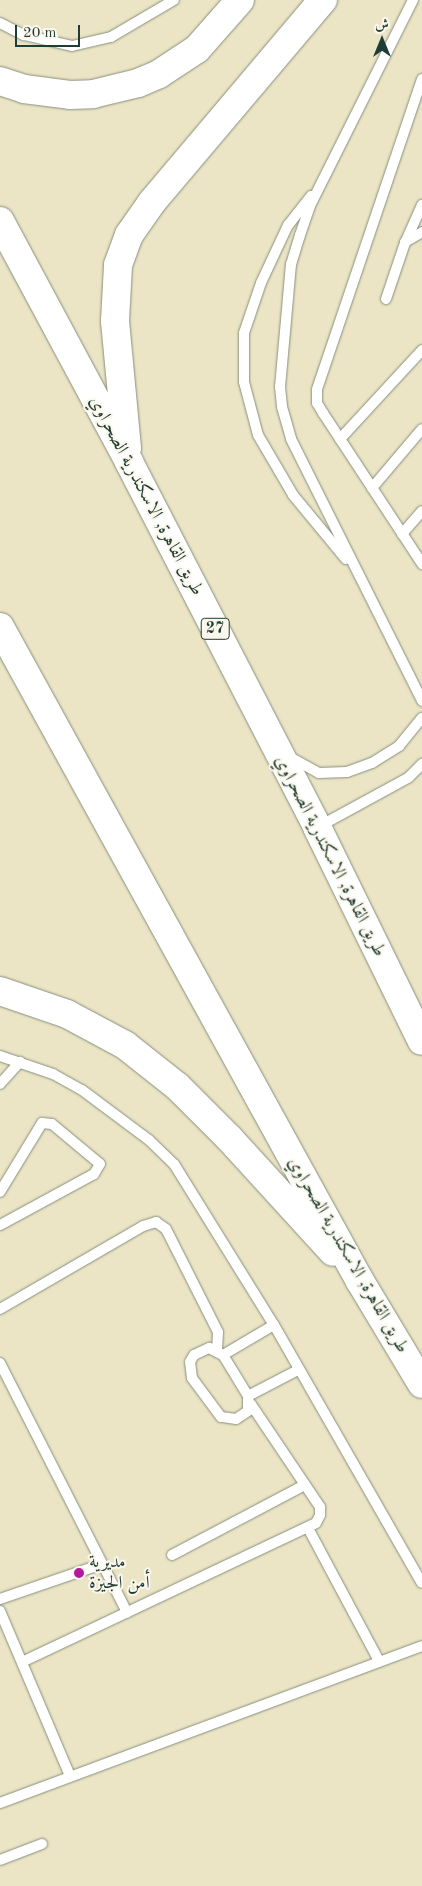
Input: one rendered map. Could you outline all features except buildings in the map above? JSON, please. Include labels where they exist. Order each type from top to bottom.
[{"type":"highway","points":[[0,82],[46,93],[70,95],[93,94],[138,83],[159,74],[197,49],[240,0]]},
{"type":"highway","points":[[129,462],[114,321],[118,266],[128,235],[152,202],[323,0]]},
{"type":"highway","name":"طريق القاهرة, الاسكندرية الصحراوي","points":[[0,221],[129,462],[278,750],[422,1041]]},
{"type":"highway","name":"طريق القاهرة, الاسكندرية الصحراوي","points":[[0,627],[360,1280],[422,1384]]},
{"type":"highway","points":[[0,991],[67,1014],[125,1045],[148,1063],[229,1138],[360,1280]]},
{"type":"lane","points":[[0,23],[24,35],[72,46],[111,37],[174,0]]},
{"type":"lane","points":[[413,0],[324,179],[290,264],[282,406],[290,439],[422,701]]},
{"type":"lane","points":[[422,79],[317,390],[317,403],[422,564]]},
{"type":"lane","points":[[324,179],[288,225],[261,283],[244,334],[244,382],[258,435],[293,495],[357,572]]},
{"type":"lane","points":[[386,299],[404,243],[422,205]]},
{"type":"lane","points":[[404,243],[422,232]]},
{"type":"lane","points":[[340,440],[422,350]]},
{"type":"lane","points":[[372,488],[422,429]]},
{"type":"lane","points":[[402,534],[422,511]]},
{"type":"lane","points":[[278,750],[319,773],[347,772],[372,763],[399,746],[422,718]]},
{"type":"lane","points":[[317,827],[408,778],[422,764]]},
{"type":"lane","points":[[0,1056],[54,1074],[82,1090],[149,1140],[174,1164],[274,1325],[298,1370],[422,1582]]},
{"type":"lane","points":[[0,1084],[20,1062]]},
{"type":"lane","points":[[0,1192],[42,1123],[52,1124],[100,1164],[94,1174],[0,1225]]},
{"type":"lane","points":[[0,1309],[143,1226],[156,1222],[166,1229],[218,1332],[220,1352],[321,1511],[319,1519],[308,1528],[22,1662]]},
{"type":"lane","points":[[274,1325],[220,1352],[201,1350],[194,1355],[190,1362],[192,1378],[221,1417],[228,1420],[243,1416],[249,1400],[298,1370]]},
{"type":"lane","points":[[0,1363],[127,1612]]},
{"type":"lane","points":[[172,1555],[306,1485]]},
{"type":"lane","points":[[308,1528],[379,1662]]},
{"type":"lane","points":[[0,1599],[102,1564]]},
{"type":"lane","points":[[0,1612],[70,1776]]},
{"type":"lane","points":[[0,1802],[422,1646]]},
{"type":"lane","points":[[0,1860],[42,1844]]},
{"type":"place","name":"مديرية أمن الجيزة","points":[[79,1573]]}]
